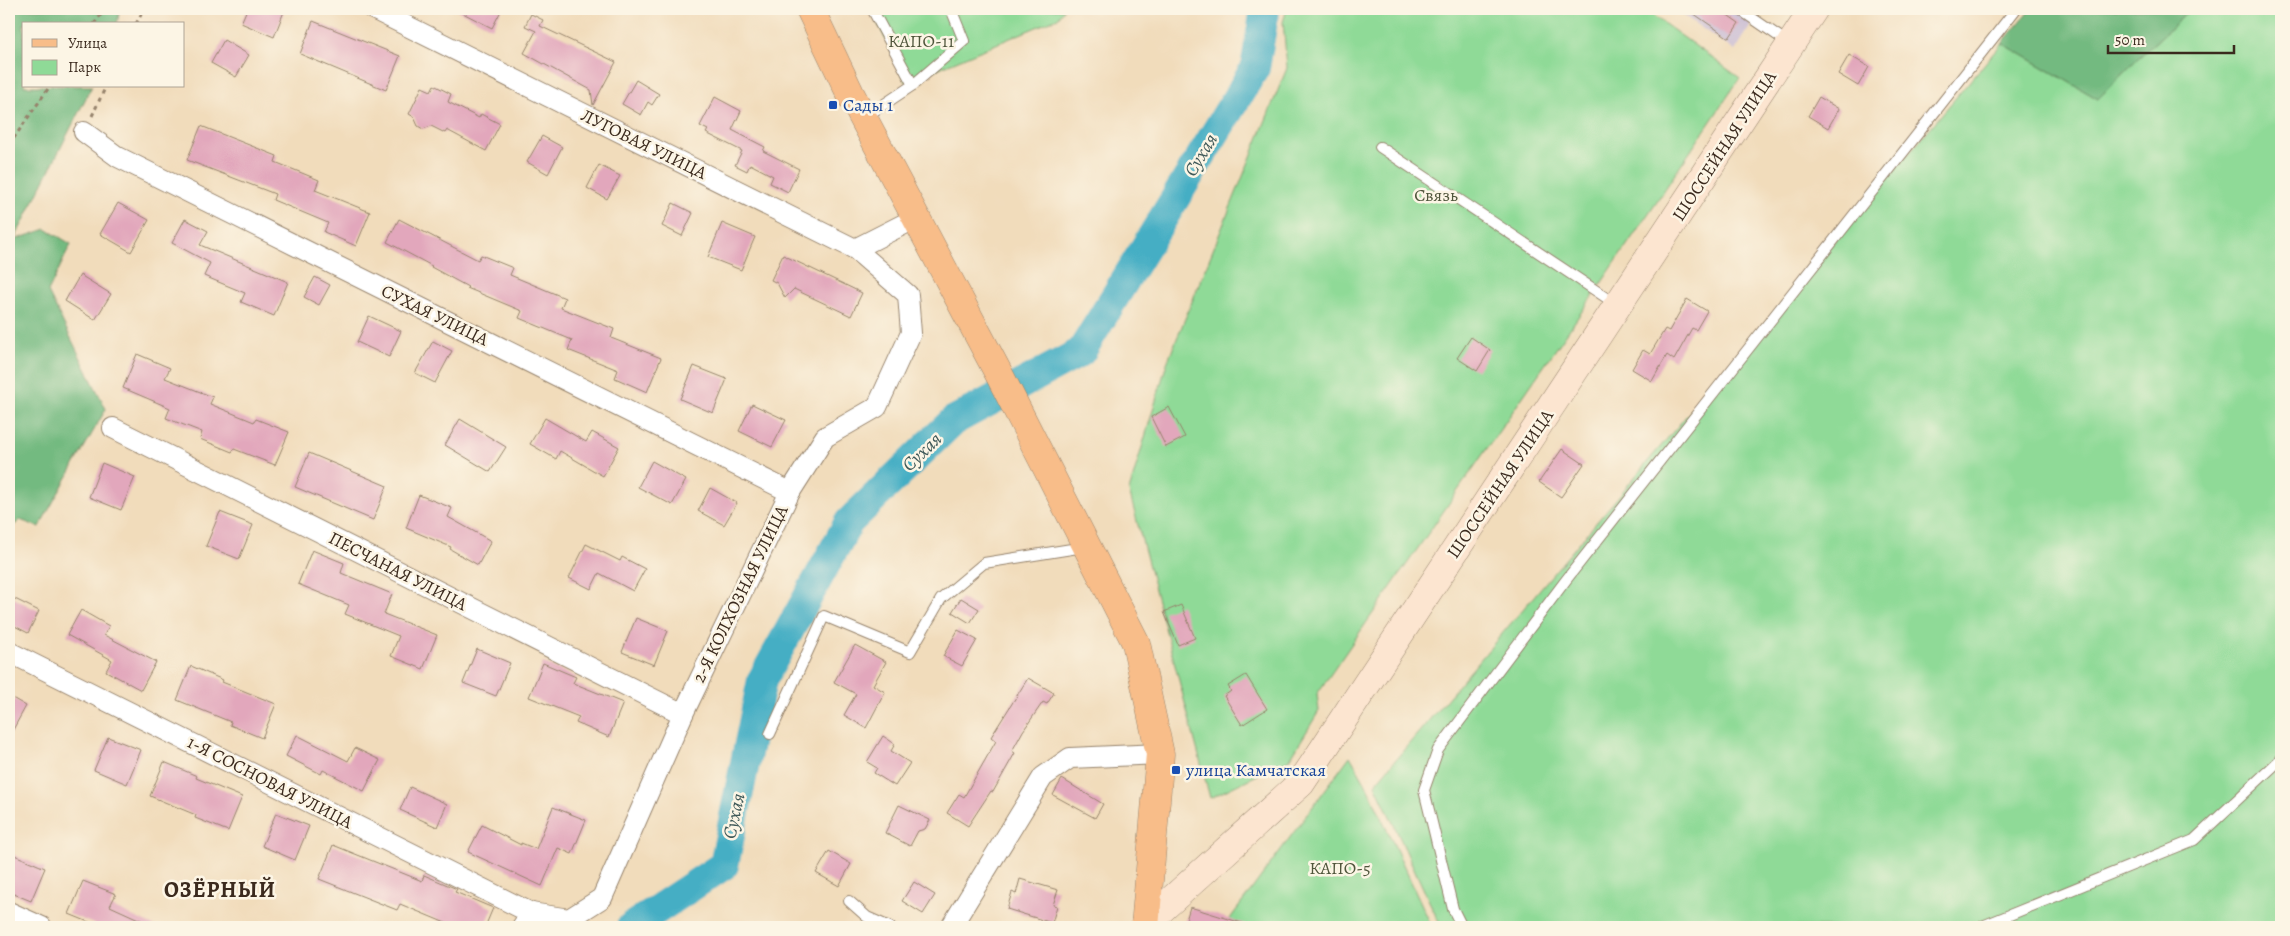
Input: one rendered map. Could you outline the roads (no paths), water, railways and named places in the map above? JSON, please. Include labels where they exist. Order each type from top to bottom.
[{"type":"main road","points":[[810,9],[863,118],[1000,376],[1136,643],[1160,754],[1145,926]]},
{"type":"street","name":"ЛУГОВАЯ УЛИЦА","points":[[373,9],[855,249]]},
{"type":"street","name":"ШОССЕЙНАЯ УЛИЦА","points":[[1145,926],[1301,783],[1814,9]]},
{"type":"street","name":"СУХАЯ УЛИЦА","points":[[84,132],[118,157],[790,492]]},
{"type":"street","points":[[855,249],[916,218]]},
{"type":"street","name":"2-Я КОЛХОЗНАЯ УЛИЦА","points":[[527,920],[569,918],[602,898],[683,714],[790,492],[825,437],[877,407],[911,333],[908,295],[855,249]]},
{"type":"street","name":"ПЕСЧАНАЯ УЛИЦА","points":[[112,428],[683,714]]},
{"type":"street","name":"1-Я СОСНОВАЯ УЛИЦА","points":[[9,652],[527,920]]},
{"type":"street","points":[[951,927],[1043,777],[1070,758],[1160,754]]},
{"type":"street","points":[[9,912],[42,927]]},
{"type":"lane","points":[[872,9],[913,85]]},
{"type":"lane","points":[[863,118],[913,85],[964,41],[951,9]]},
{"type":"lane","points":[[1739,9],[1790,45]]},
{"type":"lane","points":[[1462,927],[1453,909],[1424,790],[1438,750],[1572,572],[2016,9]]},
{"type":"lane","points":[[1380,147],[1618,306]]},
{"type":"lane","points":[[770,734],[824,616],[910,652],[941,599],[984,563],[1087,546]]},
{"type":"lane","points":[[1980,927],[2194,840],[2281,759]]},
{"type":"lane","points":[[849,900],[867,917],[890,927]]},
{"type":"waterway","name":"Сухая","points":[[631,927],[724,865],[762,680],[849,522],[953,421],[1081,352],[1255,68],[1265,9]]},
{"type":"place","name":"Сады 1","points":[[833,105]]},
{"type":"place","name":"улица Камчатская","points":[[1176,770]]},
{"type":"district","name":"ОЗЁРНЫЙ","points":[[220,890]]},
{"type":"park label","name":"КАПО-11","points":[[921,41]]},
{"type":"park label","name":"Связь","points":[[1436,195]]},
{"type":"park label","name":"КАПО-5","points":[[1340,868]]}]
